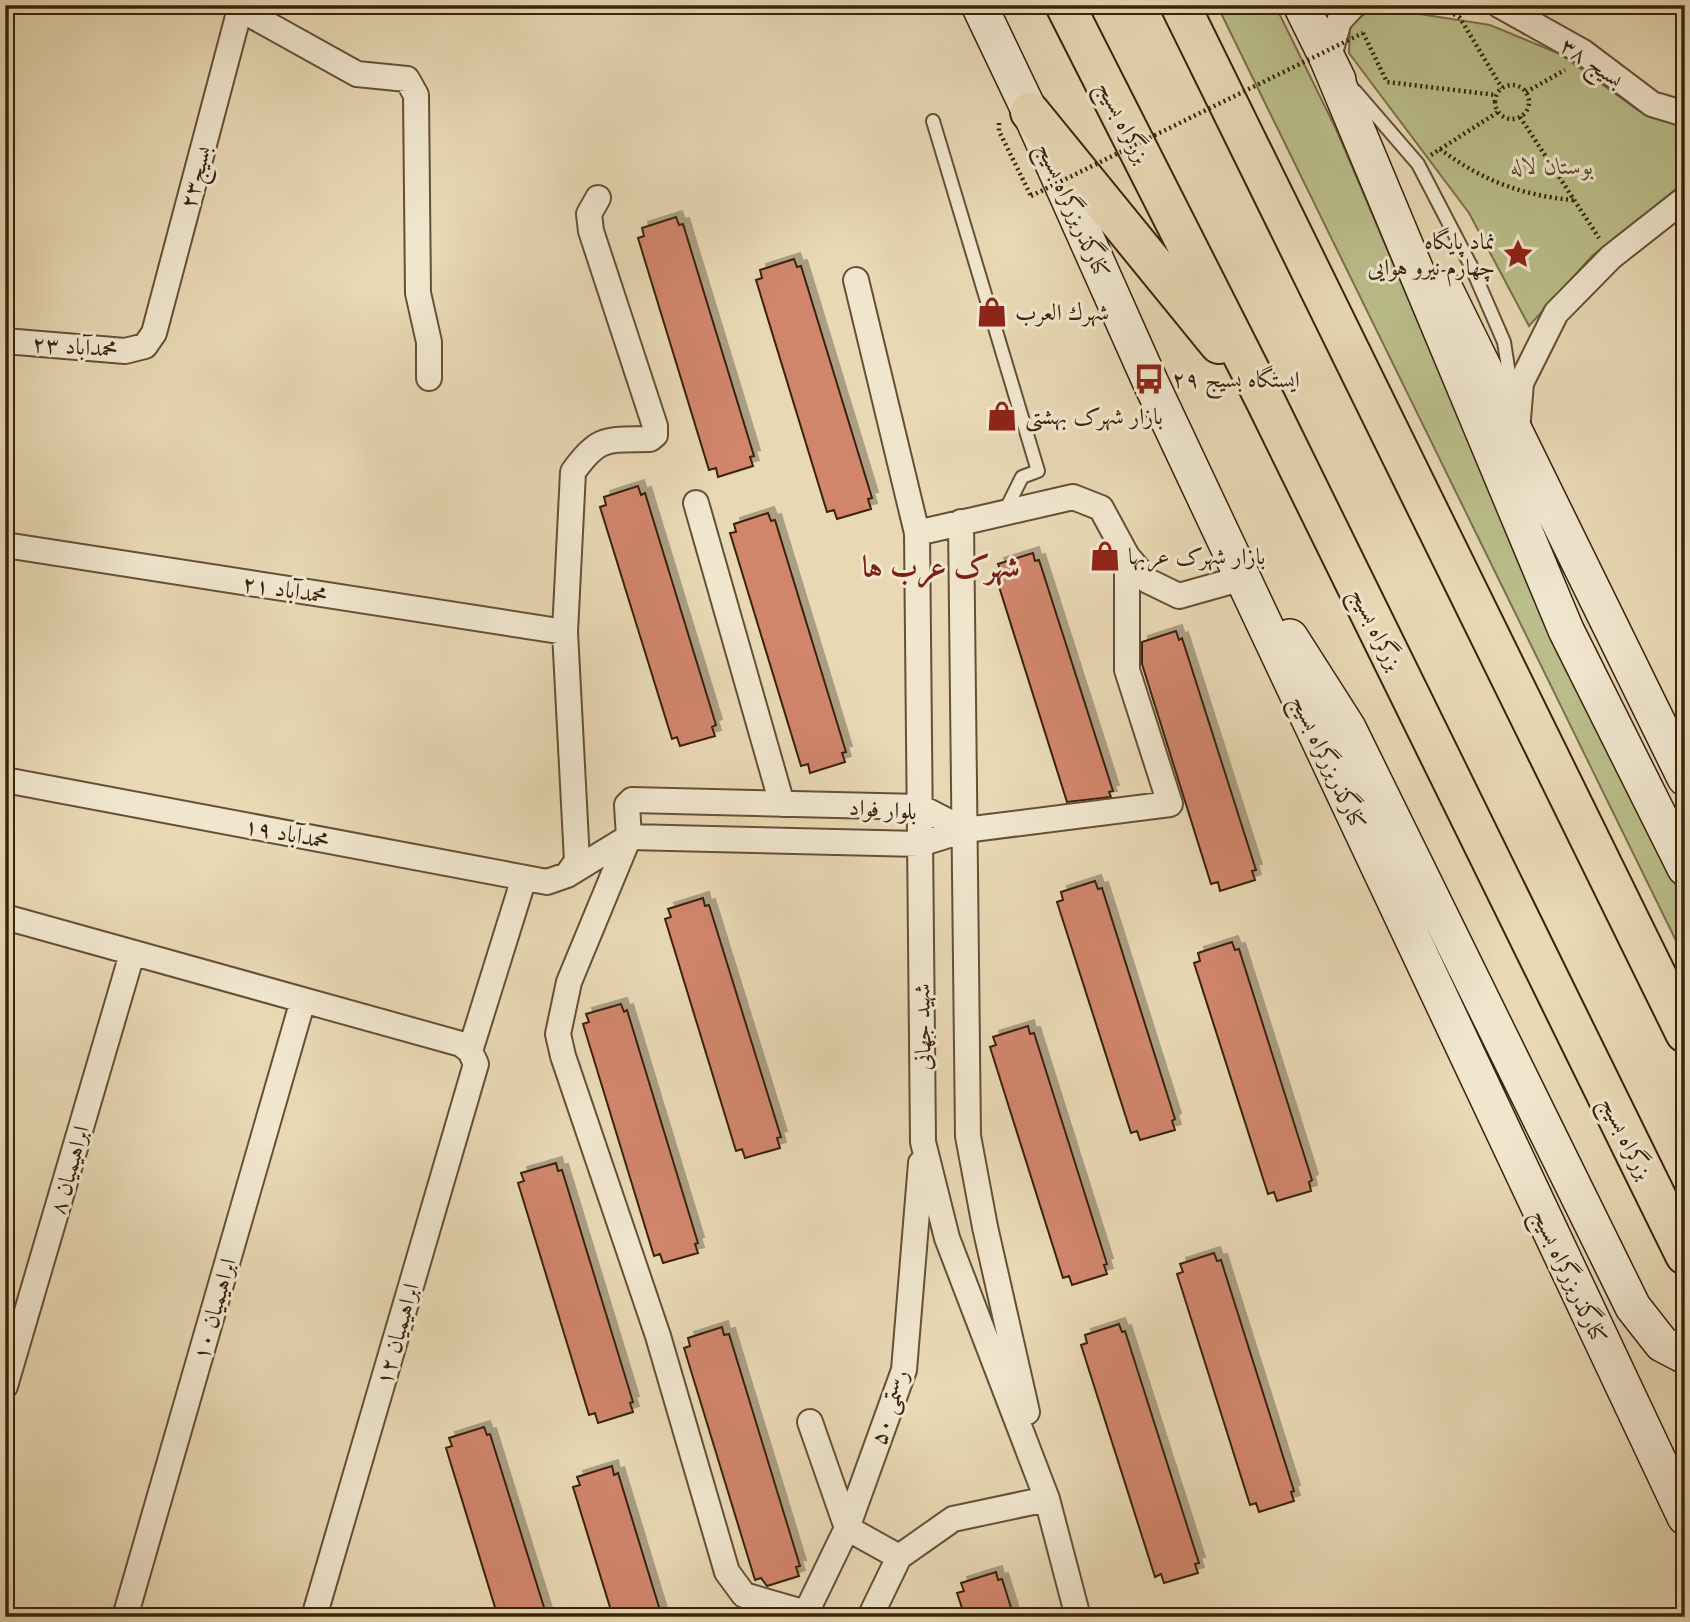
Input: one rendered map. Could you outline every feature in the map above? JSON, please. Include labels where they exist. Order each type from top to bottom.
[{"type":"highway","name":"بزرگراه بسیج","points":[[1065,5],[1266,402],[1685,1255]]},
{"type":"highway","points":[[1180,5],[1685,1033]]},
{"type":"highway","points":[[1015,121],[1266,402]]},
{"type":"main road","name":"کنارگذربزرگراه بسیج","points":[[979,5],[1015,121],[1149,379],[1685,1517]]},
{"type":"main road","points":[[1301,5],[1517,431],[1685,778]]},
{"type":"main road","points":[[1328,60],[1566,630],[1685,868]]},
{"type":"main road","points":[[1243,578],[1301,652],[1348,728],[1530,1104],[1633,1307],[1662,1344],[1685,1356]]},
{"type":"street","points":[[1328,60],[1339,21],[1354,5]]},
{"type":"street","name":"بسیج ۳۸","points":[[1499,5],[1583,52],[1652,104],[1685,114]]},
{"type":"street","points":[[240,7],[357,74],[407,79],[412,84],[416,95],[418,293],[429,342],[429,378]]},
{"type":"street","name":"بسیج۲۳","points":[[145,346],[154,333],[240,7]]},
{"type":"street","points":[[567,875],[577,861],[565,632],[573,472],[582,459],[605,440],[650,439],[655,435],[655,426],[590,231],[589,214],[598,198]]},
{"type":"street","points":[[1517,431],[1521,383],[1556,313],[1611,257],[1685,200]]},
{"type":"street","name":"شهید جهانی","points":[[856,280],[917,533],[923,1142],[947,1238],[1048,1499],[1089,1617]]},
{"type":"street","name":"محمدآباد ۲۳","points":[[5,341],[125,351],[145,346]]},
{"type":"street","points":[[917,533],[1073,497],[1101,508],[1127,556],[1149,581],[1179,596],[1243,578]]},
{"type":"street","points":[[696,503],[782,804]]},
{"type":"street","name":"شهید جهانی","points":[[961,522],[968,1136],[985,1227],[1078,1617]]},
{"type":"street","name":"محمدآباد ۲۱","points":[[5,545],[565,632]]},
{"type":"street","points":[[965,830],[1170,804],[1127,670],[1127,556]]},
{"type":"street","name":"محمدآباد ۱۹","points":[[5,780],[547,882],[567,875]]},
{"type":"street","name":"بلوار فواد","points":[[629,801],[920,807],[965,830],[920,844],[629,837],[629,801]]},
{"type":"street","points":[[567,875],[629,837]]},
{"type":"street","points":[[629,837],[569,982],[558,1034],[563,1056],[658,1336],[727,1572],[744,1595],[805,1615]]},
{"type":"street","name":"ابراهیمیان ۱۲","points":[[314,1617],[476,1064],[470,1051],[524,878]]},
{"type":"street","points":[[5,917],[461,1044],[470,1051]]},
{"type":"street","name":"ابراهیمیان ۸","points":[[5,1386],[132,954]]},
{"type":"street","name":"ابراهیمیان ۱۰","points":[[125,1617],[303,1000]]},
{"type":"street","name":"رستمی ۵۰","points":[[805,1615],[847,1528],[904,1370],[923,1142]]},
{"type":"street","points":[[810,1422],[847,1528],[899,1557]]},
{"type":"street","points":[[870,1617],[899,1557],[953,1520],[1048,1499]]},
{"type":"lane","points":[[1328,60],[1418,164],[1471,266],[1504,342],[1517,431]]},
{"type":"lane","points":[[933,121],[1038,471],[1022,477],[1005,511]]},
{"type":"path","points":[[1440,5],[1460,18],[1502,88]]},
{"type":"path","points":[[1015,121],[1031,196],[1363,33],[1387,82],[1496,95]]},
{"type":"path","points":[[1526,92],[1570,67],[1583,52]]},
{"type":"path","points":[[1520,117],[1506,118],[1498,112],[1496,95],[1502,88],[1511,85],[1526,92]]},
{"type":"path","points":[[1520,117],[1529,104],[1526,92]]},
{"type":"path","points":[[1418,164],[1498,112]]},
{"type":"path","points":[[1520,117],[1611,257]]},
{"type":"path","points":[[1440,149],[1459,164],[1501,186],[1525,193],[1574,200]]},
{"type":"green space","points":[[1217,5],[1275,5],[1336,129],[1526,576],[1685,904],[1685,959]]},
{"type":"green space","name":"بوستان لاله","points":[[1375,7],[1490,25],[1560,54],[1638,110],[1685,123],[1685,182],[1593,255],[1529,326],[1469,213],[1349,53],[1350,24]]},
{"type":"building","points":[[676,217],[679,225],[683,224],[754,456],[750,457],[753,466],[718,477],[716,468],[709,470],[638,238],[644,236],[642,228]]},
{"type":"building","points":[[794,259],[797,267],[801,266],[872,498],[868,499],[871,509],[837,519],[834,510],[827,512],[756,280],[762,278],[760,270]]},
{"type":"building","points":[[638,486],[641,495],[645,493],[716,725],[712,727],[715,736],[680,746],[677,737],[672,739],[600,507],[606,505],[604,497]]},
{"type":"building","points":[[768,513],[771,521],[775,520],[846,752],[842,753],[845,762],[810,773],[808,764],[801,766],[730,533],[736,532],[734,524]]},
{"type":"building","points":[[1033,553],[1035,561],[1039,560],[1113,791],[1109,792],[1111,797],[1067,802],[995,574],[1001,572],[998,564]]},
{"type":"building","points":[[1176,631],[1179,640],[1182,638],[1256,870],[1252,871],[1255,880],[1220,891],[1218,882],[1211,884],[1142,664],[1142,642]]},
{"type":"building","points":[[1095,881],[1098,889],[1102,888],[1175,1119],[1172,1121],[1175,1130],[1140,1140],[1137,1131],[1131,1133],[1057,902],[1063,900],[1061,892]]},
{"type":"building","points":[[703,898],[705,906],[709,905],[781,1137],[777,1138],[780,1148],[745,1158],[742,1149],[736,1151],[665,919],[671,917],[668,909]]},
{"type":"building","points":[[1232,942],[1235,950],[1239,949],[1312,1180],[1309,1182],[1311,1191],[1277,1201],[1274,1192],[1268,1194],[1194,963],[1200,961],[1198,953]]},
{"type":"building","points":[[621,1004],[624,1012],[627,1010],[698,1243],[695,1244],[698,1253],[663,1263],[660,1254],[654,1256],[583,1024],[589,1022],[586,1014]]},
{"type":"building","points":[[1028,1026],[1030,1034],[1034,1033],[1107,1264],[1104,1265],[1107,1274],[1072,1285],[1069,1276],[1063,1278],[990,1047],[996,1045],[993,1037]]},
{"type":"building","points":[[556,1163],[558,1171],[562,1170],[633,1402],[630,1403],[633,1412],[598,1423],[595,1413],[589,1415],[518,1183],[524,1181],[521,1173]]},
{"type":"building","points":[[1214,1253],[1217,1261],[1221,1260],[1294,1491],[1291,1492],[1294,1501],[1259,1512],[1256,1503],[1250,1505],[1177,1274],[1183,1272],[1180,1264]]},
{"type":"building","points":[[1119,1324],[1122,1332],[1125,1331],[1199,1563],[1195,1564],[1198,1573],[1164,1583],[1161,1574],[1155,1577],[1081,1345],[1087,1343],[1085,1335]]},
{"type":"building","points":[[722,1327],[724,1335],[729,1334],[800,1566],[796,1567],[799,1576],[767,1586],[761,1578],[755,1580],[684,1348],[690,1346],[688,1338]]},
{"type":"building","points":[[484,1427],[487,1435],[490,1434],[547,1617],[498,1617],[446,1448],[452,1446],[449,1438]]},
{"type":"building","points":[[612,1466],[614,1475],[618,1473],[662,1617],[613,1617],[573,1487],[580,1485],[577,1477]]},
{"type":"building","points":[[996,1572],[998,1580],[1002,1579],[1014,1617],[965,1617],[957,1593],[964,1591],[961,1583]]},
{"type":"place","name":"نماد پایگاه چهارم نیرو هوایی","points":[[1518,254]]},
{"type":"place","name":"شهرك العرب","points":[[992,312]]},
{"type":"place","name":"ایستگاه بسیج ۲۹","points":[[1149,379]]},
{"type":"place","name":"بازار شهرک بهشتی","points":[[1002,416]]},
{"type":"place","name":"بازار شهرک عربها","points":[[1105,556]]},
{"type":"district","name":"شهرک عرب ها","points":[[941,567]]}]
